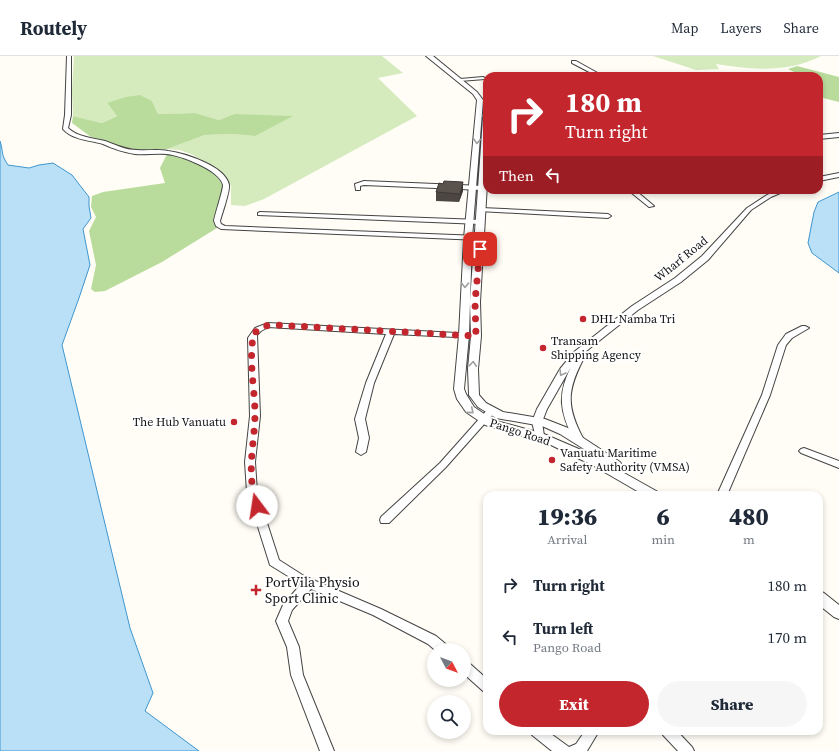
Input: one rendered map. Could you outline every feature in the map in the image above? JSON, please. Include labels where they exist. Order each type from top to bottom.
[{"type":"street","points":[[69,56],[68,115],[66,128],[78,136],[104,143],[118,149],[136,152],[177,154],[213,170],[222,177],[226,186],[217,221],[218,225],[223,228],[480,238]]},
{"type":"street","name":"Pango Road","points":[[429,56],[463,80]]},
{"type":"street","name":"Pango Road","points":[[436,56],[463,80],[475,92],[480,100],[483,188],[475,302],[476,336],[473,369],[474,395],[482,405],[491,411],[514,419],[566,427],[578,440],[657,491]]},
{"type":"street","points":[[574,62],[593,72]]},
{"type":"street","points":[[463,80],[483,78]]},
{"type":"street","points":[[823,136],[839,134]]},
{"type":"street","name":"Pango Road","points":[[482,164],[472,187],[469,222],[464,335],[459,389],[465,406],[483,420],[503,428],[542,438],[596,462],[647,491]]},
{"type":"street","points":[[823,178],[839,175]]},
{"type":"street","points":[[358,189],[357,185],[364,183],[483,188]]},
{"type":"street","points":[[636,194],[651,206]]},
{"type":"street","name":"Wharf Road","points":[[537,422],[564,369],[577,354],[635,308],[678,280],[704,258],[749,209],[774,194]]},
{"type":"street","points":[[482,210],[608,216]]},
{"type":"street","points":[[260,214],[481,222]]},
{"type":"street","points":[[436,643],[377,612],[309,583],[283,569],[274,562],[252,492],[250,462],[255,416],[252,354],[254,333],[258,329],[268,325],[476,336]]},
{"type":"street","points":[[724,491],[766,395],[782,345],[789,336],[805,328]]},
{"type":"street","points":[[361,452],[364,438],[360,419],[370,383],[391,331]]},
{"type":"street","name":"Wharf Road","points":[[566,427],[564,403],[566,389],[573,369],[588,344]]},
{"type":"street","points":[[385,520],[443,465],[491,411]]},
{"type":"street","points":[[537,422],[542,438],[560,434],[566,427]]},
{"type":"street","points":[[804,451],[839,465]]},
{"type":"street","points":[[309,583],[287,608],[282,621],[293,647],[297,675],[327,751]]},
{"type":"street","points":[[823,600],[839,612]]},
{"type":"street","points":[[471,672],[483,683]]},
{"type":"street","points":[[542,735],[564,751]]},
{"type":"street","points":[[574,751],[581,748],[589,735]]},
{"type":"street","points":[[672,735],[687,751]]},
{"type":"green space","points":[[74,56],[382,56],[403,73],[378,78],[417,116],[264,199],[245,206],[231,205],[231,186],[226,176],[193,155],[180,150],[167,149],[205,135],[232,134],[255,136],[234,114],[219,120],[195,113],[158,114],[152,101],[107,103],[117,116],[102,123],[73,116],[72,91]]},
{"type":"green space","points":[[653,56],[821,56],[783,68],[756,69],[716,64],[719,69],[696,70]]},
{"type":"green space","points":[[797,66],[820,72],[794,72],[788,69]]},
{"type":"green space","points":[[823,73],[839,77],[839,102],[823,98]]},
{"type":"green space","points":[[140,95],[152,101],[158,114],[195,113],[219,120],[234,114],[293,116],[255,136],[232,134],[205,135],[167,149],[141,150],[121,147],[107,141],[91,137],[72,123],[73,116],[102,123],[117,116],[107,103],[126,97]]},
{"type":"green space","points":[[167,154],[174,154],[190,159],[207,168],[219,179],[222,185],[222,193],[213,222],[217,228],[162,262],[105,291],[95,292],[91,289],[96,265],[89,231],[96,217],[91,207],[92,196],[103,192],[165,183],[160,168]]},
{"type":"water","points":[[0,141],[3,155],[8,165],[29,168],[53,163],[72,175],[89,197],[91,218],[83,229],[90,265],[62,345],[130,628],[153,693],[145,711],[199,751],[0,751]]},
{"type":"water","points":[[839,192],[839,273],[812,253],[808,243],[814,212],[818,202]]},
{"type":"building","points":[[444,181],[463,182],[460,194],[436,192],[439,183],[443,184]]},
{"type":"place","name":"DHL Namba Tri","points":[[583,319]]},
{"type":"place","name":"Transam Shipping Agency","points":[[543,348]]},
{"type":"place","name":"The Hub Vanuatu","points":[[234,422]]},
{"type":"place","name":"Vanuatu Maritime Safety Authority (VMSA)","points":[[552,460]]},
{"type":"place","name":"PortVila Physio Sport Clinic","points":[[256,590]]},
{"type":"route","points":[[257,506],[252,492],[250,462],[255,416],[252,354],[252,338],[254,333],[264,326],[275,325],[476,336],[475,302],[480,249]]}]
